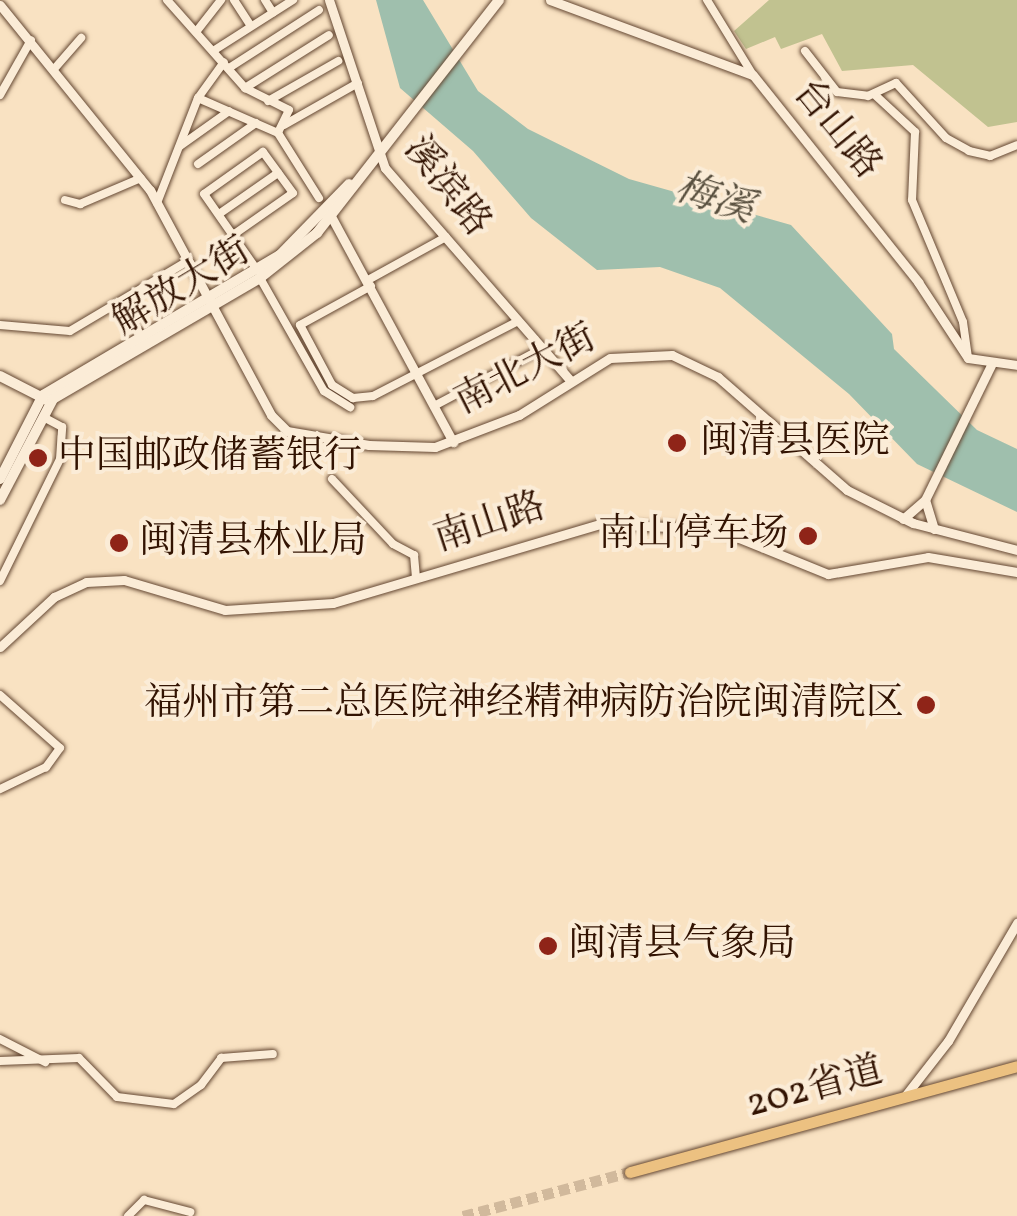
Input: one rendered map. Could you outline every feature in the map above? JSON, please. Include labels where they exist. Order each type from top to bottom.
[{"type":"main road","name":"解放大街","points":[[259,274],[320,218],[378,152],[495,0]]},
{"type":"main road","name":"解放大街","points":[[46,399],[259,274],[332,218],[378,152]]},
{"type":"main road","name":"解放大街","points":[[46,399],[142,338],[210,303]]},
{"type":"main road","points":[[0,376],[46,399]]},
{"type":"main road","points":[[2,472],[46,399]]},
{"type":"main road","points":[[0,500],[46,399]]},
{"type":"main road","name":"202省道","points":[[630,1172],[1017,1066]]},
{"type":"street","points":[[166,0],[246,88],[290,110],[280,129]]},
{"type":"street","points":[[177,11],[186,0]]},
{"type":"street","points":[[196,32],[221,0]]},
{"type":"street","points":[[234,0],[251,26]]},
{"type":"street","points":[[264,0],[272,13]]},
{"type":"street","points":[[213,51],[292,0]]},
{"type":"street","name":"溪滨路","points":[[329,0],[378,152],[571,381]]},
{"type":"street","name":"台山路","points":[[550,0],[754,75],[882,235],[968,358]]},
{"type":"street","points":[[707,0],[754,75]]},
{"type":"street","name":"南北大街","points":[[0,5],[141,178],[275,422],[286,431],[399,448],[453,442],[519,416],[571,381],[626,354],[688,359],[724,382],[834,481],[904,519],[1017,550]]},
{"type":"street","points":[[157,203],[198,98],[226,65],[319,10]]},
{"type":"street","points":[[246,88],[329,35]]},
{"type":"street","points":[[55,68],[81,38]]},
{"type":"street","points":[[0,95],[31,40]]},
{"type":"street","points":[[805,51],[837,92],[874,94],[896,83],[946,138],[969,152],[990,156],[1017,145]]},
{"type":"street","points":[[268,101],[338,61]]},
{"type":"street","points":[[198,98],[280,129],[358,83]]},
{"type":"street","points":[[874,94],[915,132],[912,200],[962,322],[968,358],[1017,365]]},
{"type":"street","points":[[178,147],[229,111]]},
{"type":"street","points":[[198,164],[256,123]]},
{"type":"street","points":[[280,129],[320,198]]},
{"type":"street","points":[[233,235],[292,193],[263,152],[204,194],[259,274],[321,386],[350,407]]},
{"type":"street","points":[[218,214],[278,172]]},
{"type":"street","points":[[65,200],[80,204],[141,178]]},
{"type":"street","points":[[332,218],[453,442]]},
{"type":"street","points":[[446,237],[300,325],[328,379],[361,400],[518,320]]},
{"type":"street","points":[[0,325],[70,331],[188,261]]},
{"type":"street","points":[[122,302],[142,338]]},
{"type":"street","points":[[434,406],[542,348]]},
{"type":"street","points":[[904,519],[926,497],[992,363]]},
{"type":"street","points":[[0,581],[60,459],[62,428],[47,419]]},
{"type":"street","points":[[332,479],[392,544],[414,555],[416,579]]},
{"type":"street","points":[[926,497],[934,529]]},
{"type":"street","name":"南山路","points":[[0,647],[54,596],[90,582],[124,580],[232,610],[338,602],[564,531],[612,524],[717,529],[819,573],[928,557],[1017,572]]},
{"type":"street","points":[[0,695],[60,748],[46,767],[0,789]]},
{"type":"street","points":[[905,1096],[948,1041],[1017,923]]},
{"type":"street","points":[[0,1039],[46,1062]]},
{"type":"street","points":[[0,1062],[79,1058],[117,1097],[174,1104],[201,1085],[221,1058],[273,1054]]},
{"type":"street","points":[[128,1216],[144,1200],[190,1212]]},
{"type":"green space","points":[[769,0],[1017,0],[1017,122],[988,127],[913,65],[842,71],[822,34],[781,49],[775,37],[746,49],[734,31]]},
{"type":"shaded area","points":[[376,0],[423,0],[478,91],[528,129],[629,179],[791,225],[892,334],[894,349],[977,430],[1017,449],[1017,512],[917,464],[849,394],[720,288],[660,267],[597,270],[531,218],[473,151],[400,88]]},
{"type":"tunnel","points":[[463,1216],[630,1172]]},
{"type":"place","name":"闽清县医院","points":[[677,443]]},
{"type":"place","name":"中国邮政储蓄银行","points":[[38,458]]},
{"type":"place","name":"南山停车场","points":[[808,536]]},
{"type":"place","name":"闽清县林业局","points":[[119,543]]},
{"type":"place","name":"福州市第二总医院神经精神病防治院闽清院区","points":[[926,705]]},
{"type":"place","name":"闽清县气象局","points":[[548,946]]},
{"type":"water label","name":"梅溪","points":[[714,200]]}]
